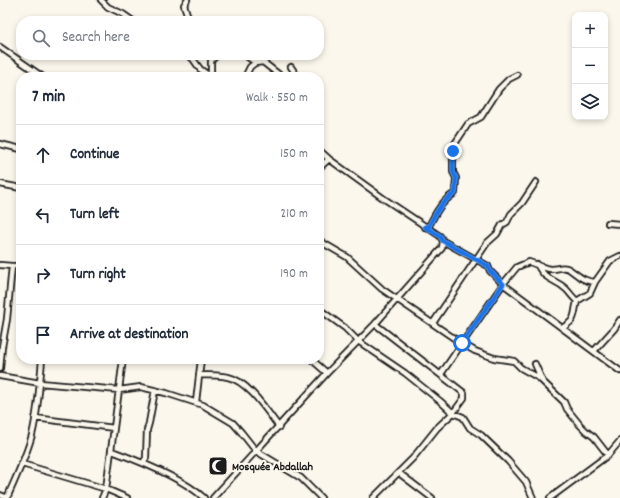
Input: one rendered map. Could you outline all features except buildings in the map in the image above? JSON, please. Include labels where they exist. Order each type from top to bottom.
[{"type":"street","points":[[100,0],[108,7],[126,16]]},
{"type":"street","points":[[187,0],[184,5],[188,16]]},
{"type":"street","points":[[0,47],[16,58]]},
{"type":"street","points":[[19,60],[36,72]]},
{"type":"street","points":[[194,60],[204,72]]},
{"type":"street","points":[[211,72],[212,60]]},
{"type":"street","points":[[252,60],[263,62],[276,72]]},
{"type":"street","points":[[248,72],[254,63],[263,62]]},
{"type":"street","points":[[291,67],[294,72]]},
{"type":"street","points":[[425,227],[429,226],[441,204],[455,193],[456,178],[453,172],[454,145],[468,124],[480,117],[499,89],[517,75]]},
{"type":"street","points":[[0,144],[16,148]]},
{"type":"street","points":[[324,154],[383,198],[440,236],[443,241],[488,266],[490,271],[503,284],[620,371]]},
{"type":"street","points":[[324,164],[329,159]]},
{"type":"street","points":[[433,323],[487,243],[507,222],[511,214],[522,203],[536,182]]},
{"type":"street","points":[[0,184],[16,187]]},
{"type":"street","points":[[608,223],[620,224]]},
{"type":"street","points":[[213,498],[327,373],[375,324],[442,248],[443,241]]},
{"type":"street","points":[[324,244],[347,257],[382,289],[462,343],[475,351],[494,358],[514,361],[521,368],[540,378],[564,402],[567,409],[586,431],[594,437],[608,455]]},
{"type":"street","points":[[562,328],[572,322],[577,301],[590,293],[595,282],[610,261],[620,256]]},
{"type":"street","points":[[441,374],[503,284],[517,267],[529,262],[552,270],[562,267],[568,269],[583,279],[590,282],[595,282]]},
{"type":"street","points":[[538,264],[541,272],[547,278],[565,289],[577,301]]},
{"type":"street","points":[[0,265],[16,266]]},
{"type":"street","points":[[0,369],[12,266]]},
{"type":"street","points":[[324,313],[345,328],[358,341],[405,373],[453,413],[463,416],[470,428],[481,435],[508,461],[526,482],[533,498]]},
{"type":"street","points":[[594,351],[620,320]]},
{"type":"street","points":[[373,498],[422,448],[437,428],[453,413],[464,398],[464,393],[375,324]]},
{"type":"street","points":[[0,495],[7,498],[32,436],[42,364]]},
{"type":"street","points":[[102,498],[106,489],[112,451],[122,364]]},
{"type":"street","points":[[196,402],[200,364]]},
{"type":"street","points":[[317,364],[327,373]]},
{"type":"street","points":[[535,364],[543,381]]},
{"type":"street","points":[[199,375],[228,377],[237,381],[246,387],[264,406],[279,427]]},
{"type":"street","points":[[0,376],[40,383],[119,390],[141,387],[203,404],[233,424],[256,451],[301,478],[321,498]]},
{"type":"street","points":[[143,463],[146,458],[147,430],[155,390]]},
{"type":"street","points":[[35,418],[114,428]]},
{"type":"street","points":[[550,498],[608,455],[620,441]]},
{"type":"street","points":[[112,451],[143,463],[190,487],[204,498]]},
{"type":"street","points":[[22,464],[106,489],[127,498]]},
{"type":"street","points":[[399,473],[432,498]]},
{"type":"place","name":"Mosquée Abdallah","points":[[218,466]]},
{"type":"route","points":[[453,151],[453,172],[456,178],[455,193],[441,204],[429,226],[425,227],[440,236],[443,241],[460,252],[488,266],[490,271],[503,284],[462,343]]}]
